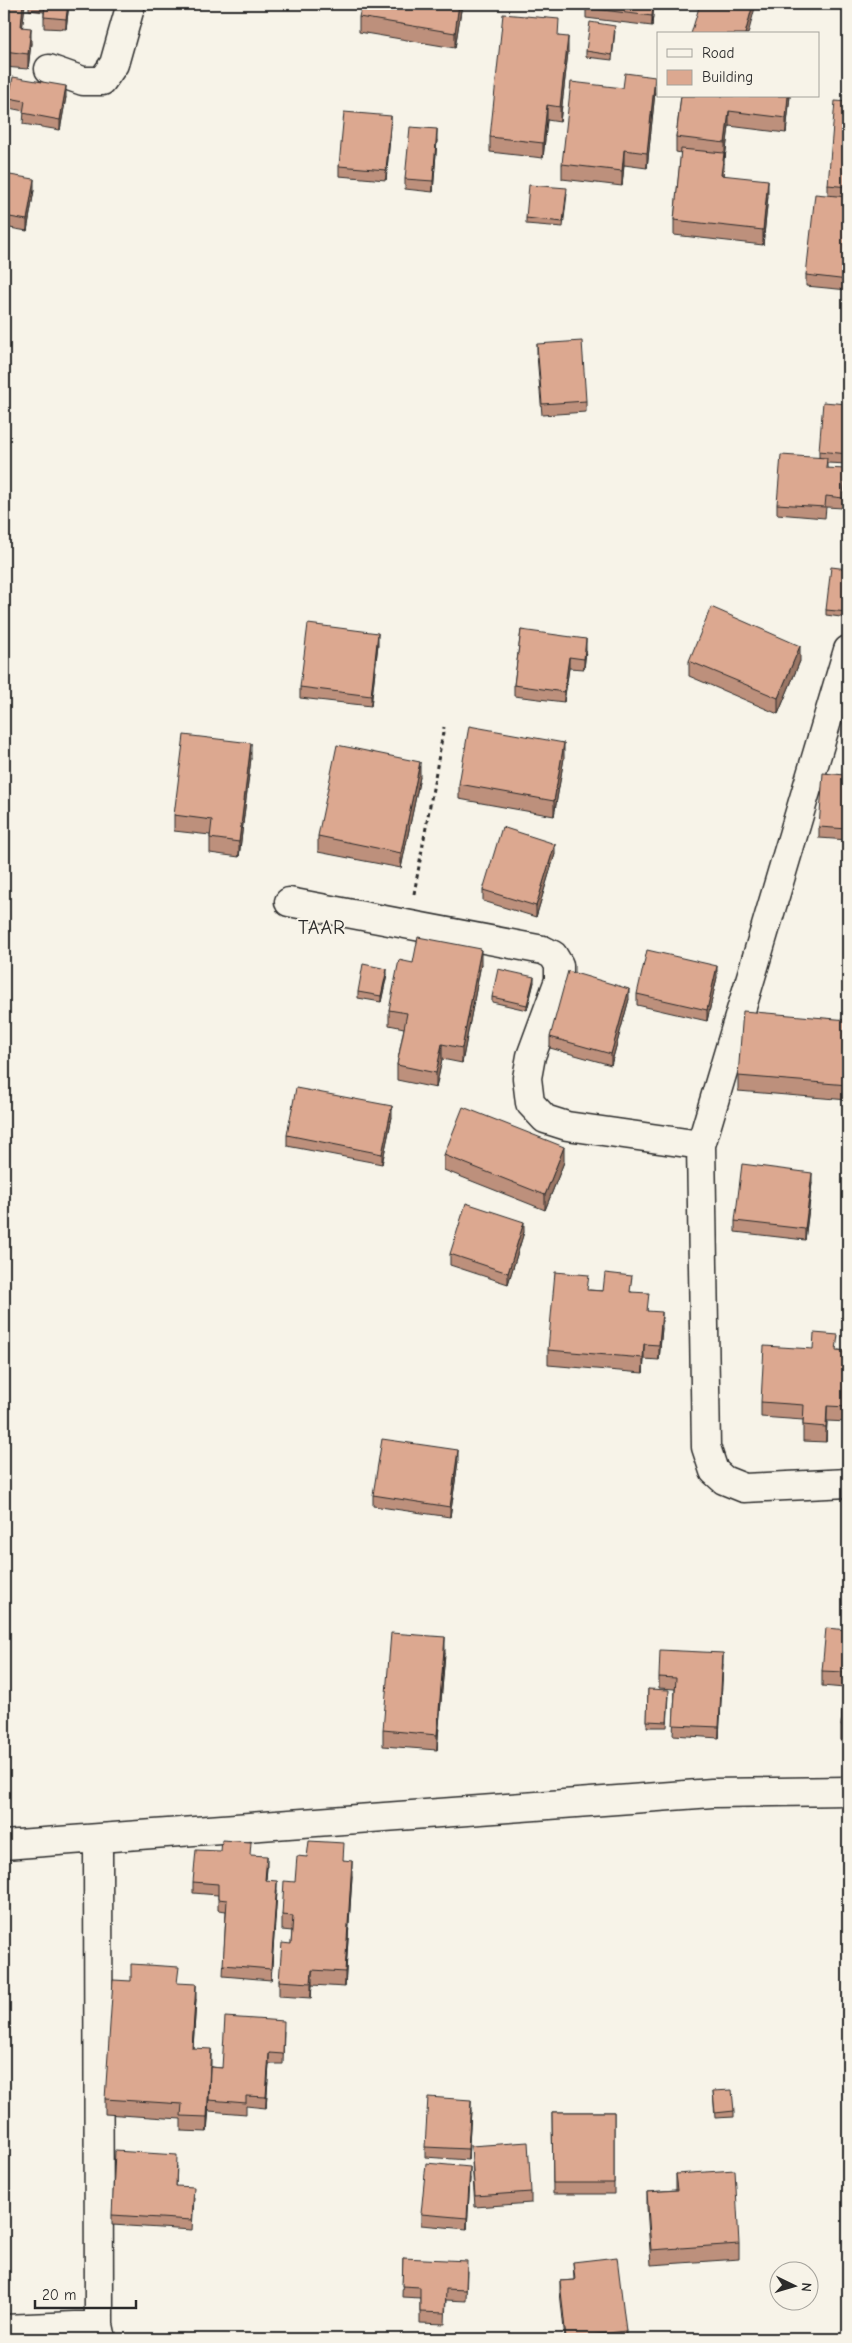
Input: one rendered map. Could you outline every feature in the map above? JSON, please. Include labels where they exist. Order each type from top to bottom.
[{"type":"street","points":[[50,69],[83,81],[102,81],[114,64],[132,4]]},
{"type":"street","points":[[848,650],[701,1145],[706,1447],[714,1471],[724,1480],[744,1488],[848,1483]]},
{"type":"street","points":[[290,902],[543,950],[553,955],[559,966],[559,980],[531,1056],[526,1078],[530,1103],[545,1119],[567,1126],[701,1145]]},
{"type":"street","points":[[4,1845],[98,1840],[712,1793],[848,1791]]},
{"type":"street","points":[[4,2329],[101,2332],[98,1840]]},
{"type":"path","points":[[408,924],[444,727]]},
{"type":"building","points":[[4,4],[23,4],[21,27],[31,28],[28,54],[4,51]]},
{"type":"building","points":[[45,4],[68,4],[66,19],[44,17]]},
{"type":"building","points":[[362,4],[459,4],[455,33],[359,17]]},
{"type":"building","points":[[586,4],[653,4],[652,16],[586,8]]},
{"type":"building","points":[[700,4],[753,4],[746,32],[692,32]]},
{"type":"building","points":[[503,14],[559,19],[558,36],[568,37],[560,107],[547,105],[543,143],[490,137]]},
{"type":"building","points":[[590,22],[615,26],[612,55],[586,51]]},
{"type":"building","points":[[625,73],[655,77],[647,153],[624,150],[622,171],[562,164],[571,82],[623,88]]},
{"type":"building","points":[[13,77],[66,86],[60,120],[23,113],[25,101],[9,98]]},
{"type":"building","points":[[681,98],[788,98],[786,118],[729,111],[725,143],[676,137]]},
{"type":"building","points":[[835,101],[848,102],[848,187],[828,185]]},
{"type":"building","points":[[344,112],[391,116],[386,170],[339,166]]},
{"type":"building","points":[[410,127],[437,129],[433,181],[405,179]]},
{"type":"building","points":[[681,149],[724,153],[721,175],[768,180],[763,230],[674,220]]},
{"type":"building","points":[[4,174],[34,179],[27,220],[4,216]]},
{"type":"building","points":[[529,185],[567,188],[563,222],[526,218]]},
{"type":"building","points":[[815,194],[848,197],[848,280],[806,275]]},
{"type":"building","points":[[4,232],[9,232],[4,270]]},
{"type":"building","points":[[582,341],[586,401],[542,404],[537,344]]},
{"type":"building","points":[[823,402],[848,404],[848,454],[819,451]]},
{"type":"building","points":[[781,455],[827,458],[826,468],[845,469],[843,498],[826,496],[825,507],[777,504]]},
{"type":"building","points":[[831,567],[848,569],[848,612],[826,610]]},
{"type":"building","points":[[711,607],[800,646],[778,698],[689,661]]},
{"type":"building","points":[[308,624],[378,633],[371,696],[300,687]]},
{"type":"building","points":[[521,630],[586,639],[584,659],[569,657],[564,692],[514,685]]},
{"type":"building","points":[[469,726],[564,743],[554,801],[459,784]]},
{"type":"building","points":[[184,735],[251,743],[239,842],[210,838],[212,820],[174,815]]},
{"type":"building","points":[[337,745],[420,762],[401,853],[318,836]]},
{"type":"building","points":[[847,748],[848,829],[819,827],[823,773],[845,775]]},
{"type":"building","points":[[502,827],[555,844],[536,906],[483,890]]},
{"type":"building","points":[[418,937],[481,949],[462,1048],[442,1044],[436,1073],[397,1065],[407,1013],[389,1010],[399,960],[413,963]]},
{"type":"building","points":[[647,950],[717,966],[707,1010],[637,994]]},
{"type":"building","points":[[363,964],[387,969],[381,996],[358,992]]},
{"type":"building","points":[[498,969],[534,977],[527,1005],[492,997]]},
{"type":"building","points":[[568,971],[629,989],[611,1054],[550,1037]]},
{"type":"building","points":[[743,1011],[848,1020],[848,1085],[738,1076]]},
{"type":"building","points":[[296,1088],[392,1106],[382,1154],[287,1135]]},
{"type":"building","points":[[463,1107],[564,1147],[545,1195],[444,1155]]},
{"type":"building","points":[[742,1164],[812,1173],[805,1229],[735,1221]]},
{"type":"building","points":[[466,1203],[524,1222],[508,1273],[450,1254]]},
{"type":"building","points":[[555,1272],[589,1275],[587,1290],[603,1291],[605,1273],[632,1276],[630,1292],[649,1293],[647,1311],[662,1312],[659,1345],[644,1344],[643,1358],[548,1350]]},
{"type":"building","points":[[814,1333],[838,1335],[836,1350],[848,1351],[848,1407],[827,1406],[826,1427],[803,1425],[804,1405],[761,1402],[764,1346],[813,1349]]},
{"type":"building","points":[[382,1439],[458,1450],[450,1507],[373,1495]]},
{"type":"building","points":[[826,1628],[848,1630],[848,1727],[841,1726],[845,1672],[822,1671]]},
{"type":"building","points":[[391,1633],[445,1637],[437,1735],[383,1730]]},
{"type":"building","points":[[660,1650],[723,1653],[719,1727],[673,1725],[676,1678],[659,1677]]},
{"type":"building","points":[[648,1689],[669,1690],[667,1722],[647,1721]]},
{"type":"building","points":[[222,1840],[251,1842],[250,1855],[267,1856],[265,1880],[277,1881],[271,1969],[223,1965],[227,1900],[218,1899],[218,1884],[193,1882],[196,1850],[221,1851]]},
{"type":"building","points":[[309,1841],[344,1843],[343,1860],[352,1861],[345,1972],[312,1970],[311,1983],[279,1981],[282,1943],[291,1944],[293,1916],[282,1915],[284,1881],[295,1882],[297,1856],[307,1857]]},
{"type":"building","points":[[131,1964],[179,1967],[177,1983],[196,1984],[192,2048],[211,2049],[207,2117],[181,2116],[182,2104],[105,2099],[113,1980],[131,1981]]},
{"type":"building","points":[[225,2017],[284,2021],[283,2054],[269,2053],[266,2097],[246,2096],[246,2103],[209,2100],[210,2067],[222,2068]]},
{"type":"building","points":[[732,2090],[734,2111],[715,2113],[713,2091]]},
{"type":"building","points":[[428,2097],[471,2100],[468,2149],[425,2147]]},
{"type":"building","points":[[552,2112],[614,2112],[614,2183],[553,2183]]},
{"type":"building","points":[[528,2142],[531,2192],[475,2196],[471,2146]]},
{"type":"building","points":[[115,2151],[177,2155],[176,2186],[194,2187],[192,2220],[112,2215]]},
{"type":"building","points":[[426,2163],[470,2167],[467,2218],[421,2214]]},
{"type":"building","points":[[735,2170],[739,2244],[651,2250],[647,2192],[678,2190],[676,2174]]},
{"type":"building","points":[[617,2257],[626,2331],[590,2335],[590,2339],[566,2339],[560,2281],[575,2280],[573,2262]]},
{"type":"building","points":[[403,2258],[467,2261],[466,2290],[446,2289],[445,2313],[420,2312],[420,2287],[402,2286]]},
{"type":"district","name":"TAAR","points":[[322,927]]}]
